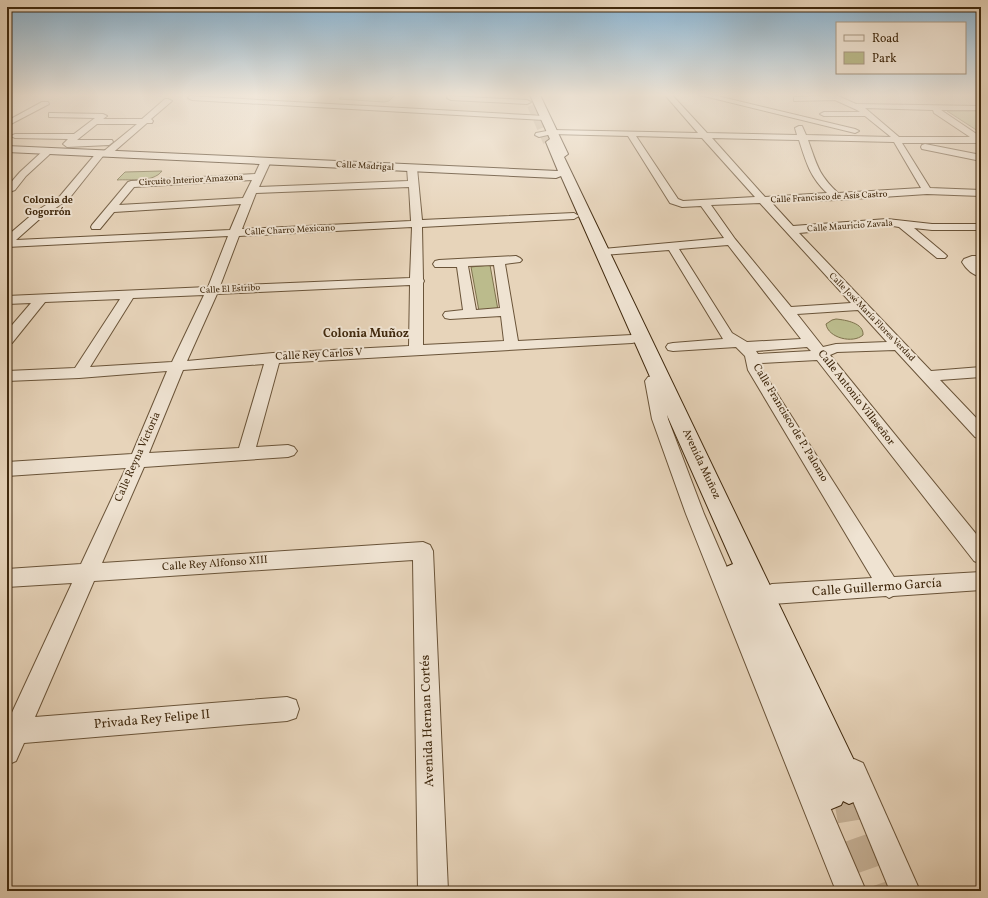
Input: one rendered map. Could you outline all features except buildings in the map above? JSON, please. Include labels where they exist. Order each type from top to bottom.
[{"type":"street","points":[[71,137],[77,137]]},
{"type":"street","points":[[7,190],[12,188],[23,174],[53,151],[77,137]]},
{"type":"street","points":[[7,243],[39,214],[64,198],[108,151],[125,137]]},
{"type":"street","points":[[69,143],[108,151],[129,137]]},
{"type":"street","points":[[566,137],[548,138],[556,174],[585,238],[597,245],[672,246],[731,241]]},
{"type":"street","name":"Calle Francisco de Asís Castro","points":[[633,137],[674,201],[678,204],[685,205],[765,201],[928,191],[981,194]]},
{"type":"street","name":"Calle José María Flores Verdad","points":[[706,137],[790,230],[981,433]]},
{"type":"street","points":[[803,137],[815,173],[822,183],[837,197]]},
{"type":"street","points":[[824,137],[897,140],[957,140],[980,142]]},
{"type":"street","points":[[883,137],[981,158]]},
{"type":"street","points":[[895,137],[928,191]]},
{"type":"street","name":"Avenida Muñoz","points":[[548,138],[657,379],[839,790]]},
{"type":"street","name":"Calle Madrigal","points":[[7,149],[108,151],[266,161],[556,174]]},
{"type":"street","name":"Calle Reyna Victoria","points":[[10,738],[138,460],[177,366],[212,289],[247,201],[266,161]]},
{"type":"street","points":[[412,168],[417,224],[418,280],[416,350]]},
{"type":"street","name":"Circuito Interior Amazona","points":[[96,227],[131,184],[259,177]]},
{"type":"street","points":[[252,190],[414,184]]},
{"type":"street","points":[[111,209],[247,201]]},
{"type":"street","name":"Calle Antonio Villaseñor","points":[[705,204],[731,241],[981,555]]},
{"type":"street","name":"Calle Charro Mexicano","points":[[7,243],[574,216]]},
{"type":"street","name":"Calle Mauricio Zavala","points":[[790,230],[871,223],[900,223],[932,227],[981,227]]},
{"type":"street","points":[[900,223],[941,256]]},
{"type":"street","name":"Avenida Muñoz","points":[[597,245],[632,339],[657,379]]},
{"type":"street","name":"Calle Francisco de P. Palomo","points":[[672,246],[727,336],[745,350],[755,370],[889,588]]},
{"type":"street","points":[[439,264],[516,260]]},
{"type":"street","points":[[981,260],[972,260],[968,262],[981,273]]},
{"type":"street","points":[[499,261],[512,345]]},
{"type":"street","points":[[462,263],[470,314]]},
{"type":"street","name":"Calle El Estribo","points":[[7,300],[418,280]]},
{"type":"street","points":[[79,373],[130,294]]},
{"type":"street","points":[[7,340],[42,298]]},
{"type":"street","points":[[787,311],[861,306]]},
{"type":"street","points":[[450,315],[507,312]]},
{"type":"street","name":"Calle Rey Carlos V","points":[[7,376],[79,373],[273,358],[632,339]]},
{"type":"street","points":[[745,350],[812,342]]},
{"type":"street","points":[[673,347],[822,355],[826,351],[836,348],[899,346]]},
{"type":"street","points":[[246,453],[273,358]]},
{"type":"street","points":[[928,376],[981,372]]},
{"type":"street","points":[[657,379],[678,399],[701,442],[826,709],[905,891]]},
{"type":"street","points":[[657,379],[660,419],[695,514],[851,891]]},
{"type":"street","points":[[7,469],[288,451]]},
{"type":"street","name":"Calle Rey Alfonso XIII","points":[[7,578],[423,551]]},
{"type":"street","name":"Avenida Hernan Cortés","points":[[423,551],[433,891]]},
{"type":"street","name":"Calle Guillermo García","points":[[772,594],[889,588],[981,581]]},
{"type":"street","name":"Privada Rey Felipe II","points":[[10,738],[287,709]]},
{"type":"green space","points":[[162,171],[158,175],[147,179],[117,180],[125,172]]},
{"type":"green space","points":[[490,265],[498,310],[479,311],[471,267]]},
{"type":"green space","points":[[836,319],[849,321],[858,325],[863,331],[863,335],[859,338],[853,339],[836,336],[831,333],[826,324]]},
{"type":"tunnel","points":[[546,137],[548,142]]},
{"type":"tunnel","points":[[849,787],[857,834],[877,891]]},
{"type":"district","name":"Colonia de Gogorrón","points":[[48,206]]},
{"type":"district","name":"Colonia Muñoz","points":[[366,334]]}]
